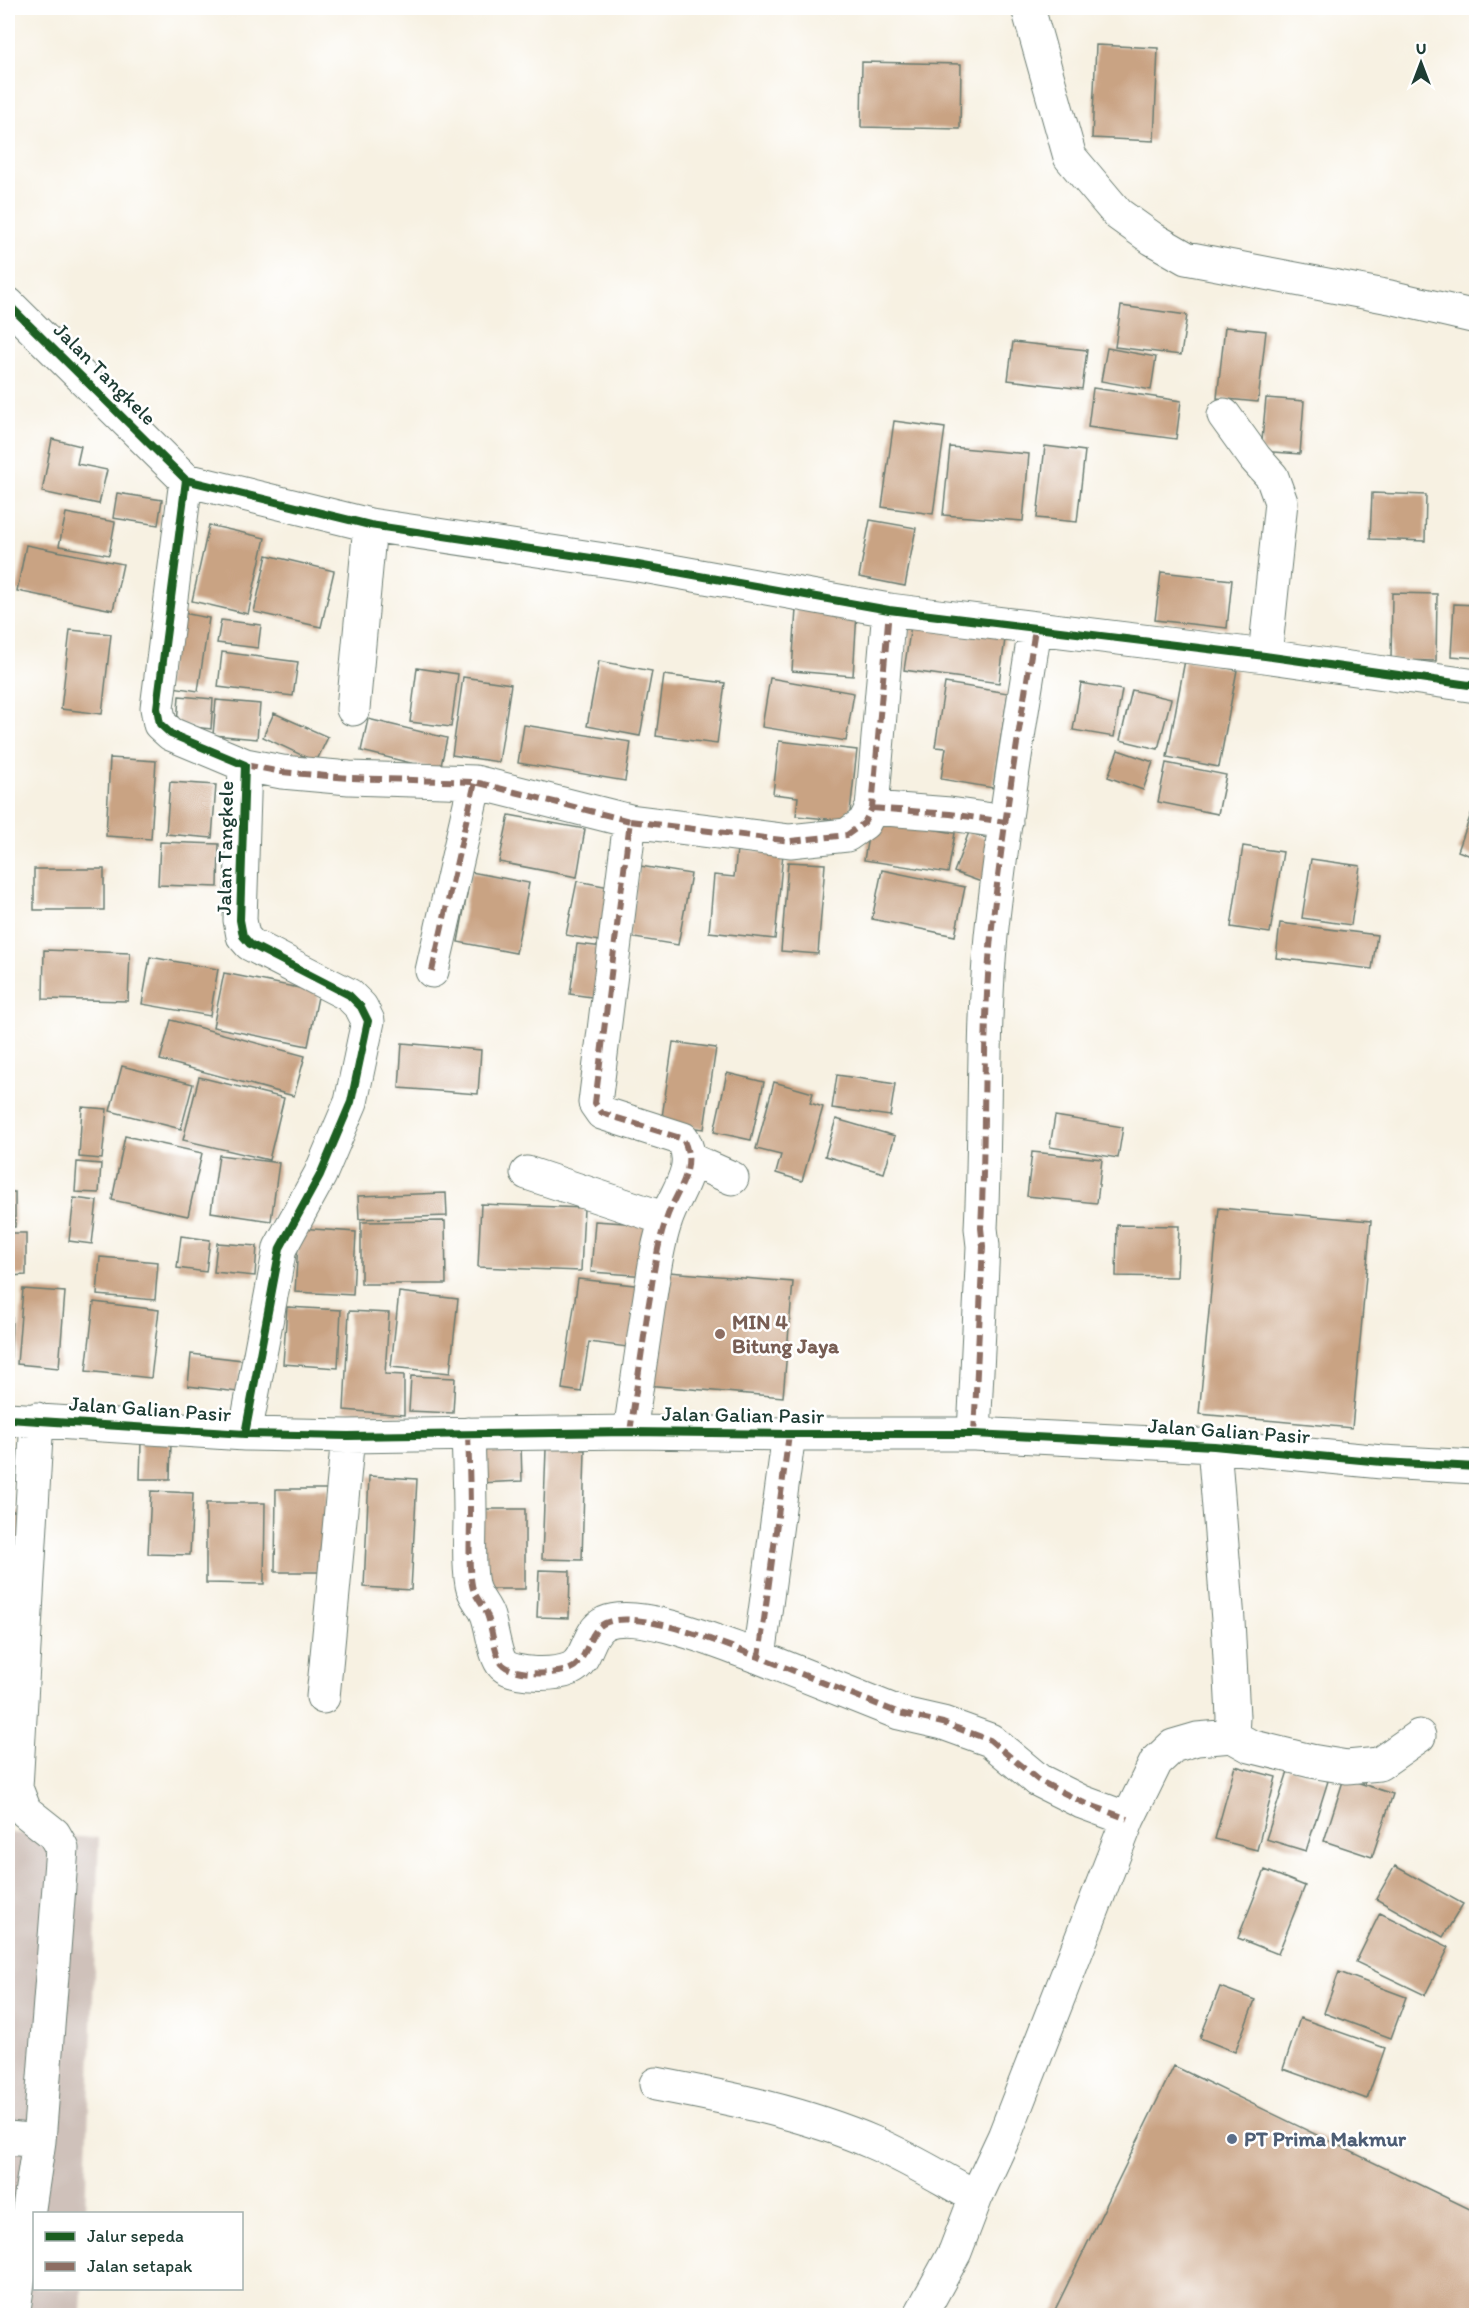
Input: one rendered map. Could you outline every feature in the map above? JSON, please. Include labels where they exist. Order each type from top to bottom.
[{"type":"street","points":[[1028,8],[1070,157],[1118,214],[1153,239],[1186,258],[1390,297],[1476,317]]},
{"type":"street","name":"Jalan Tangkele","points":[[8,303],[186,480],[157,708],[160,724],[171,734],[245,765],[240,920],[243,936],[250,944],[349,995],[361,1007],[368,1021],[351,1102],[320,1175],[280,1248],[245,1434]]},
{"type":"street","points":[[1224,415],[1255,458],[1272,477],[1281,502],[1265,657]]},
{"type":"street","points":[[186,480],[370,525],[638,565],[889,610],[1476,686]]},
{"type":"street","points":[[352,709],[370,525]]},
{"type":"street","points":[[245,765],[282,772],[350,778],[475,782],[630,821],[790,841],[848,835],[864,823],[872,808],[889,610]]},
{"type":"street","points":[[974,1434],[983,1246],[981,1228],[986,1010],[991,936],[1035,629]]},
{"type":"street","points":[[432,971],[475,782]]},
{"type":"street","points":[[872,808],[950,814],[1006,822]]},
{"type":"street","points":[[630,821],[595,1103],[602,1113],[682,1139],[688,1149],[689,1159],[684,1182],[666,1219],[654,1270],[630,1432]]},
{"type":"street","points":[[689,1159],[732,1178]]},
{"type":"street","points":[[527,1173],[666,1219]]},
{"type":"street","points":[[13,2316],[23,2140],[62,1848],[54,1834],[25,1810],[16,1788],[22,1419]]},
{"type":"street","name":"Jalan Galian Pasir","points":[[22,1419],[245,1434],[348,1436],[630,1432],[974,1434],[1214,1446],[1476,1467]]},
{"type":"street","points":[[468,1434],[472,1587],[488,1614],[497,1651],[503,1665],[517,1672],[552,1674],[572,1669],[585,1654],[592,1636],[604,1623],[625,1620],[648,1622],[679,1629],[759,1657],[898,1713],[943,1723],[990,1740],[1038,1780],[1082,1802],[1128,1819]]},
{"type":"street","points":[[759,1657],[789,1434]]},
{"type":"street","points":[[323,1697],[348,1436]]},
{"type":"street","points":[[1214,1446],[1228,1620],[1232,1736]]},
{"type":"street","points":[[920,2316],[955,2252],[976,2197],[1004,2137],[1128,1819],[1156,1762],[1173,1746],[1197,1739],[1232,1736],[1250,1746],[1311,1761],[1347,1767],[1379,1764],[1419,1736]]},
{"type":"street","points":[[656,2084],[705,2093],[818,2121],[876,2143],[976,2197]]},
{"type":"shaded area","points":[[8,1833],[99,1838],[85,2212],[33,2212],[33,2290],[82,2290],[81,2315],[8,2315]]},
{"type":"building","points":[[1096,45],[1158,48],[1154,141],[1092,138]]},
{"type":"building","points":[[862,62],[961,64],[960,129],[861,127]]},
{"type":"building","points":[[1121,306],[1187,315],[1181,355],[1115,347]]},
{"type":"building","points":[[1225,327],[1266,331],[1258,402],[1217,398]]},
{"type":"building","points":[[1013,342],[1087,350],[1082,389],[1008,380]]},
{"type":"building","points":[[1107,348],[1156,357],[1151,390],[1101,381]]},
{"type":"building","points":[[1093,388],[1181,401],[1176,439],[1088,427]]},
{"type":"building","points":[[1266,398],[1304,401],[1300,454],[1261,451]]},
{"type":"building","points":[[894,421],[945,428],[933,514],[882,507]]},
{"type":"building","points":[[52,439],[81,446],[77,464],[107,470],[99,504],[42,492]]},
{"type":"building","points":[[1045,446],[1085,451],[1077,522],[1037,518]]},
{"type":"building","points":[[950,447],[1029,454],[1023,521],[943,515]]},
{"type":"building","points":[[117,493],[162,500],[158,525],[113,518]]},
{"type":"building","points":[[1372,493],[1426,495],[1425,541],[1370,539]]},
{"type":"building","points":[[66,513],[115,522],[109,555],[59,546]]},
{"type":"building","points":[[870,520],[916,528],[905,586],[859,577]]},
{"type":"building","points":[[209,525],[265,538],[248,614],[192,601]]},
{"type":"building","points":[[26,545],[123,564],[113,610],[17,591]]},
{"type":"building","points":[[267,555],[334,571],[321,627],[254,612]]},
{"type":"building","points":[[1161,572],[1232,580],[1227,628],[1155,620]]},
{"type":"building","points":[[1392,593],[1437,594],[1436,661],[1391,660]]},
{"type":"building","points":[[1454,604],[1476,605],[1476,658],[1451,656]]},
{"type":"building","points":[[796,609],[857,613],[853,676],[792,671]]},
{"type":"building","points":[[178,612],[209,618],[198,691],[166,686]]},
{"type":"building","points":[[912,619],[1006,632],[999,683],[904,670]]},
{"type":"building","points":[[221,620],[261,625],[258,648],[217,643]]},
{"type":"building","points":[[70,630],[111,634],[102,714],[61,709]]},
{"type":"building","points":[[222,652],[298,662],[293,696],[218,687]]},
{"type":"building","points":[[1185,660],[1237,670],[1219,767],[1167,757]]},
{"type":"building","points":[[599,661],[652,671],[640,736],[587,726]]},
{"type":"building","points":[[417,668],[458,674],[451,727],[410,722]]},
{"type":"building","points":[[664,675],[725,683],[717,744],[656,736]]},
{"type":"building","points":[[463,677],[511,684],[499,762],[452,755]]},
{"type":"building","points":[[770,678],[854,693],[846,741],[762,727]]},
{"type":"building","points":[[945,683],[1008,693],[993,788],[941,779],[946,748],[935,747]]},
{"type":"building","points":[[1081,683],[1122,690],[1114,737],[1073,730]]},
{"type":"building","points":[[1132,690],[1171,699],[1158,749],[1120,740]]},
{"type":"building","points":[[179,696],[213,699],[211,729],[177,725]]},
{"type":"building","points":[[216,700],[260,704],[257,739],[213,735]]},
{"type":"building","points":[[274,713],[328,737],[316,762],[263,737]]},
{"type":"building","points":[[368,719],[447,738],[440,770],[361,751]]},
{"type":"building","points":[[524,725],[631,742],[625,781],[518,763]]},
{"type":"building","points":[[779,741],[857,750],[849,821],[796,816],[798,797],[773,794]]},
{"type":"building","points":[[1118,750],[1153,762],[1143,790],[1108,777]]},
{"type":"building","points":[[110,758],[156,761],[151,839],[106,836]]},
{"type":"building","points":[[1166,763],[1226,775],[1218,814],[1158,802]]},
{"type":"building","points":[[170,782],[216,785],[212,838],[166,834]]},
{"type":"building","points":[[1476,800],[1476,858],[1458,851]]},
{"type":"building","points":[[509,815],[585,829],[577,877],[499,862]]},
{"type":"building","points":[[871,819],[955,833],[948,873],[864,860]]},
{"type":"building","points":[[969,832],[999,843],[984,883],[954,872]]},
{"type":"building","points":[[160,842],[219,844],[218,887],[158,885]]},
{"type":"building","points":[[1243,846],[1283,852],[1270,933],[1231,927]]},
{"type":"building","points":[[737,849],[783,853],[775,939],[709,932],[714,875],[734,877]]},
{"type":"building","points":[[1311,859],[1360,866],[1351,925],[1302,918]]},
{"type":"building","points":[[788,862],[825,864],[818,954],[781,951]]},
{"type":"building","points":[[640,866],[691,874],[678,945],[628,937]]},
{"type":"building","points":[[34,869],[104,869],[104,910],[34,910]]},
{"type":"building","points":[[882,870],[965,887],[955,936],[872,919]]},
{"type":"building","points":[[471,872],[529,883],[516,953],[458,942]]},
{"type":"building","points":[[577,881],[615,888],[605,942],[566,935]]},
{"type":"building","points":[[1280,923],[1377,935],[1372,969],[1276,958]]},
{"type":"building","points":[[577,944],[613,948],[606,999],[570,994]]},
{"type":"building","points":[[44,950],[130,953],[128,1001],[43,999]]},
{"type":"building","points":[[150,957],[218,969],[210,1016],[142,1004]]},
{"type":"building","points":[[224,973],[319,992],[308,1046],[213,1027]]},
{"type":"building","points":[[171,1020],[305,1056],[294,1096],[160,1060]]},
{"type":"building","points":[[673,1042],[716,1048],[704,1129],[661,1124]]},
{"type":"building","points":[[402,1043],[481,1050],[478,1094],[399,1088]]},
{"type":"building","points":[[122,1066],[193,1084],[181,1129],[110,1111]]},
{"type":"building","points":[[727,1073],[764,1082],[751,1140],[714,1132]]},
{"type":"building","points":[[837,1075],[895,1084],[890,1116],[832,1108]]},
{"type":"building","points":[[199,1077],[284,1098],[269,1160],[183,1140]]},
{"type":"building","points":[[774,1082],[813,1093],[810,1103],[823,1107],[802,1181],[776,1173],[781,1155],[756,1149]]},
{"type":"building","points":[[82,1107],[107,1109],[102,1159],[79,1157]]},
{"type":"building","points":[[1055,1116],[1123,1127],[1118,1158],[1050,1147]]},
{"type":"building","points":[[836,1119],[895,1136],[884,1173],[825,1156]]},
{"type":"building","points":[[125,1136],[202,1153],[188,1216],[112,1200]]},
{"type":"building","points":[[1032,1152],[1102,1159],[1097,1203],[1027,1196]]},
{"type":"building","points":[[219,1155],[279,1163],[271,1221],[211,1212]]},
{"type":"building","points":[[77,1162],[101,1164],[99,1193],[75,1192]]},
{"type":"building","points":[[8,1192],[15,1192],[15,1227],[8,1227]]},
{"type":"building","points":[[446,1193],[447,1216],[359,1219],[358,1196]]},
{"type":"building","points":[[74,1198],[97,1201],[92,1244],[69,1241]]},
{"type":"building","points":[[481,1204],[584,1208],[581,1271],[478,1267]]},
{"type":"building","points":[[1219,1208],[1371,1221],[1352,1428],[1199,1414]]},
{"type":"building","points":[[445,1221],[446,1284],[361,1284],[361,1222]]},
{"type":"building","points":[[595,1221],[653,1225],[648,1276],[591,1272]]},
{"type":"building","points":[[1117,1225],[1179,1226],[1177,1277],[1116,1276]]},
{"type":"building","points":[[299,1228],[356,1232],[353,1295],[295,1292]]},
{"type":"building","points":[[8,1233],[26,1233],[26,1275],[8,1276]]},
{"type":"building","points":[[181,1236],[210,1240],[206,1272],[177,1268]]},
{"type":"building","points":[[217,1243],[257,1246],[255,1276],[214,1272]]},
{"type":"building","points":[[100,1257],[158,1262],[155,1300],[97,1295]]},
{"type":"building","name":"MIN 4 Bitung Jaya","points":[[656,1271],[793,1282],[783,1397],[646,1385]]},
{"type":"building","points":[[578,1279],[643,1286],[635,1348],[589,1342],[581,1392],[562,1389]]},
{"type":"building","points":[[23,1289],[65,1292],[59,1368],[17,1364]]},
{"type":"building","points":[[399,1292],[458,1299],[450,1373],[391,1367]]},
{"type":"building","points":[[94,1302],[159,1310],[151,1378],[86,1371]]},
{"type":"building","points":[[287,1307],[341,1310],[338,1368],[283,1364]]},
{"type":"building","points":[[349,1311],[389,1313],[385,1374],[404,1375],[404,1415],[344,1410]]},
{"type":"building","points":[[8,1315],[12,1315],[10,1374],[8,1374]]},
{"type":"building","points":[[191,1354],[242,1360],[238,1392],[188,1386]]},
{"type":"building","points":[[411,1376],[455,1378],[453,1413],[409,1411]]},
{"type":"building","points":[[141,1442],[171,1442],[170,1479],[140,1479]]},
{"type":"building","points":[[521,1445],[522,1481],[478,1483],[476,1447]]},
{"type":"building","points":[[546,1449],[585,1450],[582,1560],[542,1559]]},
{"type":"building","points":[[369,1476],[417,1479],[411,1590],[364,1587]]},
{"type":"building","points":[[276,1489],[327,1489],[327,1572],[275,1572]]},
{"type":"building","points":[[151,1491],[193,1493],[190,1555],[148,1554]]},
{"type":"building","points":[[206,1503],[265,1503],[264,1584],[206,1583]]},
{"type":"building","points":[[479,1509],[525,1509],[525,1589],[479,1589]]},
{"type":"building","points":[[8,1511],[23,1511],[22,1560],[8,1560]]},
{"type":"building","points":[[539,1570],[570,1571],[569,1618],[537,1617]]},
{"type":"building","points":[[1235,1766],[1276,1777],[1257,1850],[1215,1839]]},
{"type":"building","points":[[1289,1768],[1328,1781],[1306,1851],[1266,1839]]},
{"type":"building","points":[[1344,1778],[1393,1794],[1372,1857],[1324,1841]]},
{"type":"building","points":[[1395,1866],[1463,1904],[1443,1937],[1376,1899]]},
{"type":"building","points":[[1265,1870],[1305,1886],[1278,1954],[1238,1938]]},
{"type":"building","points":[[1380,1913],[1449,1947],[1425,1995],[1356,1962]]},
{"type":"building","points":[[1339,1972],[1406,1997],[1391,2038],[1324,2013]]},
{"type":"building","points":[[1220,1987],[1255,2000],[1235,2052],[1200,2038]]},
{"type":"building","points":[[1300,2018],[1385,2048],[1367,2099],[1283,2069]]},
{"type":"building","name":"PT Prima Makmur","points":[[1174,2066],[1476,2212],[1476,2316],[1052,2316]]},
{"type":"marked path","points":[[630,821],[790,841],[847,835],[864,823],[872,808],[889,610]]},
{"type":"marked path","points":[[974,1434],[983,1246],[981,1228],[988,972],[1000,859],[1035,629]]},
{"type":"marked path","points":[[245,765],[282,772],[349,778],[475,782],[630,821],[595,1103],[602,1113],[683,1139],[688,1160],[684,1180],[666,1220],[657,1253],[630,1432]]},
{"type":"marked path","points":[[432,971],[475,782]]},
{"type":"marked path","points":[[872,808],[950,814],[1006,822]]},
{"type":"marked path","points":[[468,1434],[472,1585],[487,1613],[496,1649],[503,1665],[509,1669],[526,1673],[570,1669],[581,1660],[599,1627],[605,1623],[620,1620],[638,1620],[682,1630],[759,1657]]},
{"type":"marked path","points":[[789,1434],[759,1657],[899,1713],[943,1723],[990,1740],[1038,1780],[1082,1802],[1128,1819]]},
{"type":"cycle path","points":[[8,304],[186,480],[157,708],[160,724],[171,734],[245,765],[240,920],[243,936],[250,944],[349,995],[361,1007],[368,1021],[351,1102],[320,1175],[280,1248],[245,1434]]},
{"type":"cycle path","points":[[186,480],[370,525],[638,565],[889,610],[1265,656],[1476,686]]},
{"type":"cycle path","points":[[8,1419],[245,1434],[348,1436],[630,1432],[974,1434],[1214,1446],[1382,1462],[1476,1467]]},
{"type":"place","name":"MIN 4 Bitung Jaya","points":[[720,1334]]},
{"type":"place","name":"PT Prima Makmur","points":[[1232,2139]]}]
